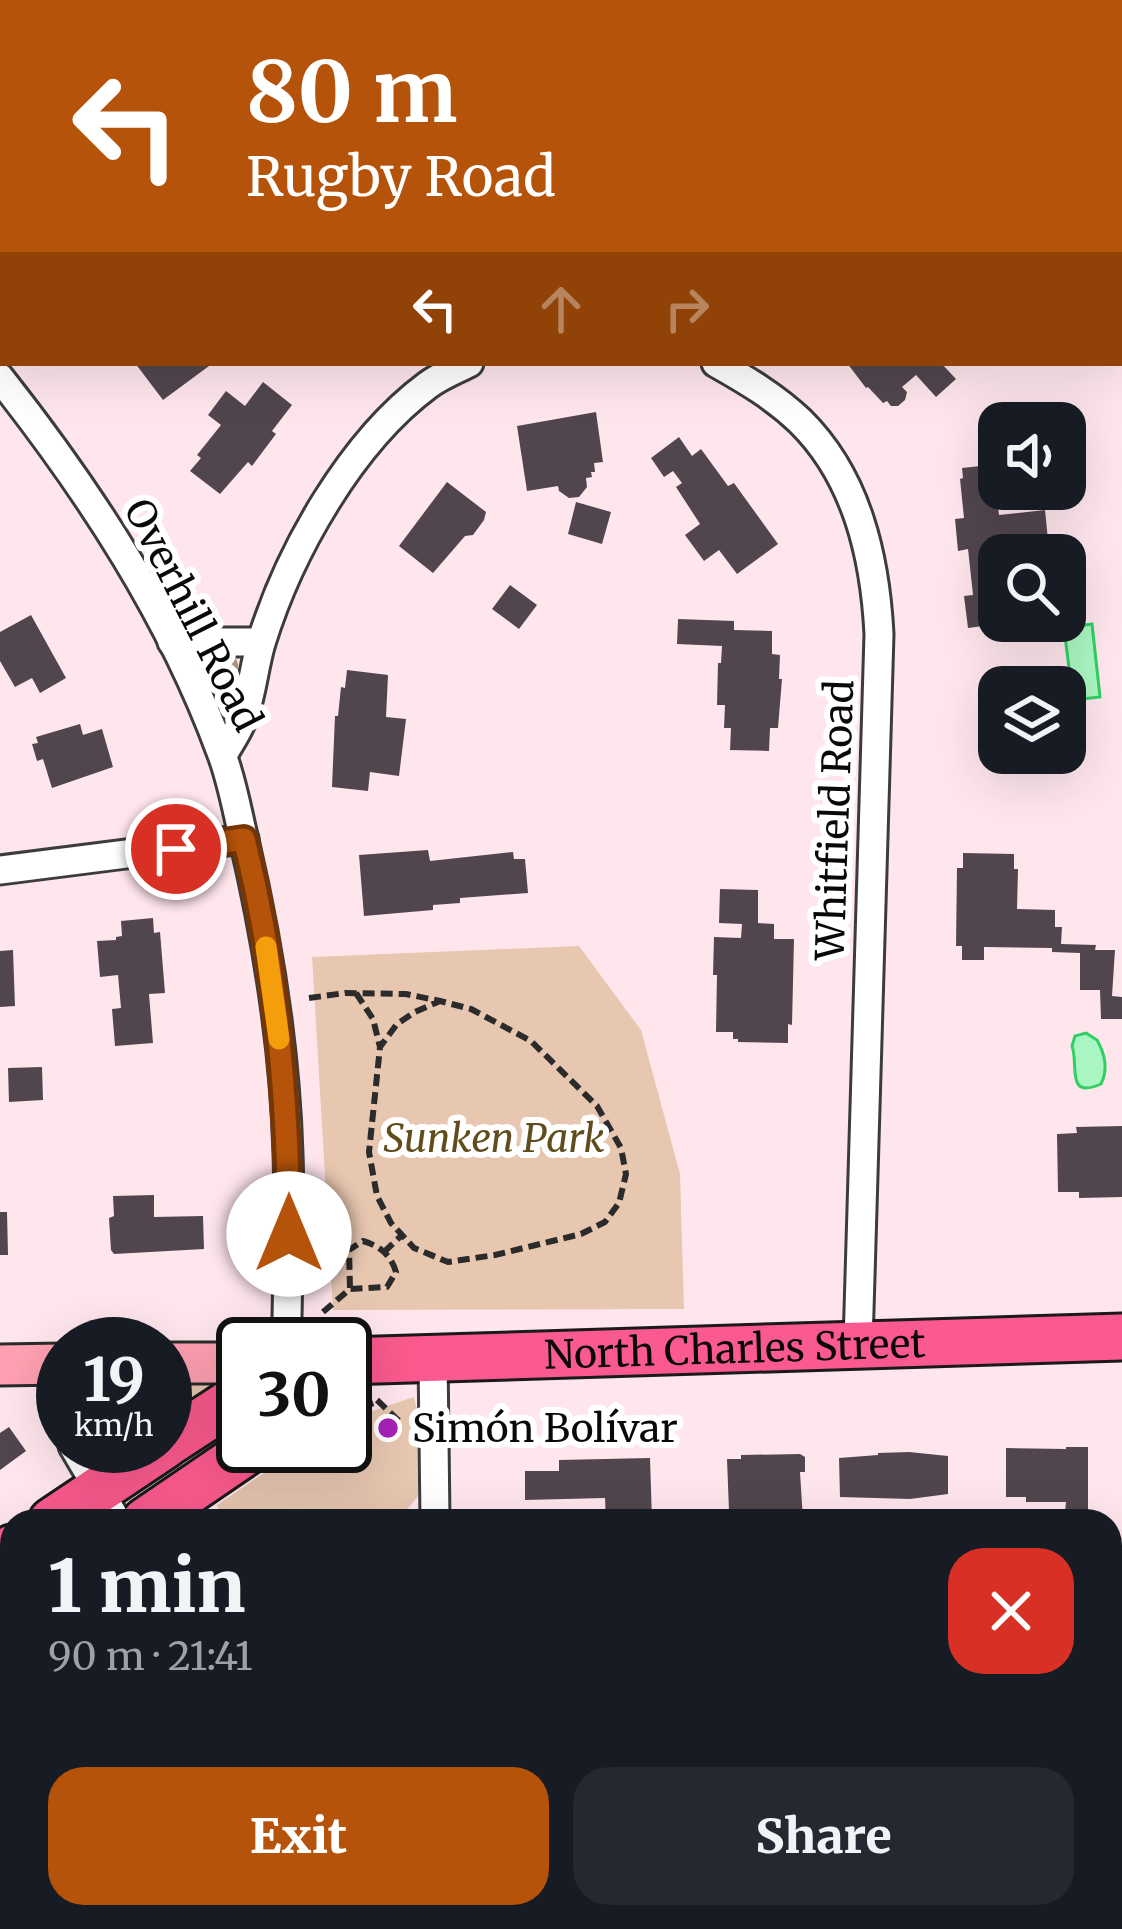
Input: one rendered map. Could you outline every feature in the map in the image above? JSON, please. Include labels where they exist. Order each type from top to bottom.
[{"type":"main road","name":"North Charles Street","points":[[372,1360],[1122,1336]]},
{"type":"main road","points":[[372,1379],[434,1357]]},
{"type":"main road","points":[[0,1365],[36,1364]]},
{"type":"main road","points":[[107,1505],[138,1473]]},
{"type":"main road","points":[[163,1509],[216,1473]]},
{"type":"street","points":[[223,755],[243,719],[261,642],[323,506],[355,458],[397,410],[432,382],[463,366]]},
{"type":"street","name":"Whitfield Road","points":[[721,366],[756,386],[801,422],[822,448],[845,483],[868,542],[877,588],[858,1343]]},
{"type":"street","name":"Overhill Road","points":[[0,378],[106,525],[195,688],[223,755],[269,962],[284,1083],[287,1317]]},
{"type":"street","points":[[172,643],[261,642]]},
{"type":"street","points":[[0,870],[244,839]]},
{"type":"street","points":[[434,1357],[435,1509]]},
{"type":"street","points":[[89,1473],[107,1505]]},
{"type":"path","points":[[309,998],[356,993],[406,994],[471,1009],[531,1041],[597,1106],[621,1148],[626,1174],[619,1204],[605,1222],[581,1234],[448,1262],[414,1248],[391,1222],[377,1196],[369,1152],[380,1047],[373,1019],[356,993]]},
{"type":"path","points":[[380,1047],[397,1024],[440,1001]]},
{"type":"path","points":[[384,1252],[402,1235]]},
{"type":"path","points":[[323,1312],[350,1289],[387,1287],[396,1272],[392,1260],[376,1244],[363,1240],[349,1250],[350,1289]]},
{"type":"path","points":[[372,1404],[408,1433]]},
{"type":"green space","name":"Sunken Park","points":[[579,946],[641,1030],[680,1174],[684,1309],[333,1310],[312,957]]},
{"type":"green space","points":[[192,1375],[216,1379],[192,1401]]},
{"type":"green space","points":[[414,1397],[418,1496],[408,1509],[218,1509],[217,1505],[264,1473],[372,1473],[372,1411]]},
{"type":"shaded area","points":[[1092,624],[1100,697],[1086,699],[1086,666],[1069,666],[1066,642],[1086,642],[1086,625]]},
{"type":"shaded area","points":[[1086,1033],[1097,1040],[1105,1062],[1101,1084],[1090,1088],[1078,1084],[1072,1046],[1075,1036]]},
{"type":"building","points":[[137,366],[209,366],[163,400]]},
{"type":"building","points":[[849,366],[944,366],[956,379],[936,397],[916,375],[902,387],[907,392],[898,406],[883,403]]},
{"type":"building","points":[[263,382],[292,405],[252,466],[248,462],[220,494],[190,471],[221,425],[208,415],[226,391],[245,406]]},
{"type":"building","points":[[596,412],[603,462],[594,463],[595,472],[586,478],[587,487],[579,497],[569,498],[558,486],[527,491],[517,426]]},
{"type":"building","points":[[679,437],[692,456],[701,449],[728,486],[734,483],[778,544],[737,574],[719,550],[704,561],[685,535],[700,524],[676,487],[682,483],[673,471],[664,477],[651,458]]},
{"type":"building","points":[[978,466],[978,510],[998,510],[999,515],[1045,510],[1047,534],[978,534],[978,627],[968,628],[964,596],[973,595],[968,549],[958,551],[955,519],[964,518],[962,468]]},
{"type":"building","points":[[447,482],[486,512],[473,535],[465,536],[433,573],[399,546]]},
{"type":"building","points":[[576,502],[611,512],[602,544],[568,534]]},
{"type":"building","points":[[510,585],[537,605],[519,629],[492,609]]},
{"type":"building","points":[[31,615],[66,678],[40,693],[32,678],[15,687],[0,661],[0,632]]},
{"type":"building","points":[[678,619],[734,621],[734,630],[772,631],[772,654],[780,655],[782,679],[778,728],[770,728],[769,751],[730,750],[725,705],[717,705],[722,646],[677,644]]},
{"type":"building","points":[[347,670],[388,675],[386,717],[406,719],[399,776],[370,772],[368,791],[332,787],[335,716]]},
{"type":"building","points":[[80,724],[83,735],[102,729],[113,767],[52,788],[43,759],[37,761],[32,744],[38,743],[36,737]]},
{"type":"building","points":[[428,850],[430,861],[513,852],[514,859],[525,859],[528,893],[460,898],[460,903],[433,905],[433,910],[364,916],[359,855]]},
{"type":"building","points":[[963,853],[1014,854],[1017,909],[1055,910],[1055,927],[1062,927],[1061,944],[1115,950],[1112,996],[1122,997],[1122,1019],[1101,1019],[1100,990],[1080,990],[1080,953],[984,947],[984,960],[962,960],[962,946],[956,946],[957,868],[963,868]]},
{"type":"building","points":[[720,889],[758,890],[758,923],[774,924],[774,939],[794,939],[788,1043],[738,1042],[733,1032],[716,1032],[714,937],[741,938],[742,924],[719,923]]},
{"type":"building","points":[[153,918],[154,933],[160,932],[165,993],[149,994],[153,1043],[115,1046],[112,1009],[121,1008],[118,975],[100,977],[97,941],[122,936],[121,921]]},
{"type":"building","points":[[13,950],[15,1006],[0,1007],[0,951]]},
{"type":"building","points":[[42,1067],[43,1100],[9,1102],[8,1068]]},
{"type":"building","points":[[1122,1126],[1122,1197],[1079,1198],[1079,1192],[1058,1192],[1057,1134],[1077,1133],[1076,1127]]},
{"type":"building","points":[[154,1195],[154,1217],[203,1216],[204,1249],[114,1254],[109,1218],[114,1216],[113,1196]]},
{"type":"building","points":[[0,1212],[7,1212],[8,1255],[0,1255]]},
{"type":"building","points":[[9,1427],[26,1451],[0,1470],[0,1433]]},
{"type":"building","points":[[1088,1447],[1088,1509],[1065,1509],[1066,1502],[1006,1497],[1006,1448]]},
{"type":"building","points":[[909,1452],[948,1456],[948,1494],[910,1499],[840,1497],[839,1458]]},
{"type":"building","points":[[741,1455],[805,1457],[805,1472],[800,1472],[802,1509],[729,1509],[727,1459],[741,1459]]},
{"type":"building","points":[[650,1458],[652,1509],[605,1509],[605,1498],[525,1500],[525,1471],[559,1471],[559,1460]]},
{"type":"slow traffic","points":[[266,947],[279,1039]]},
{"type":"place","name":"Simón Bolívar","points":[[388,1428]]},
{"type":"route","points":[[176,849],[244,839],[259,907],[284,1083],[289,1234]]}]
